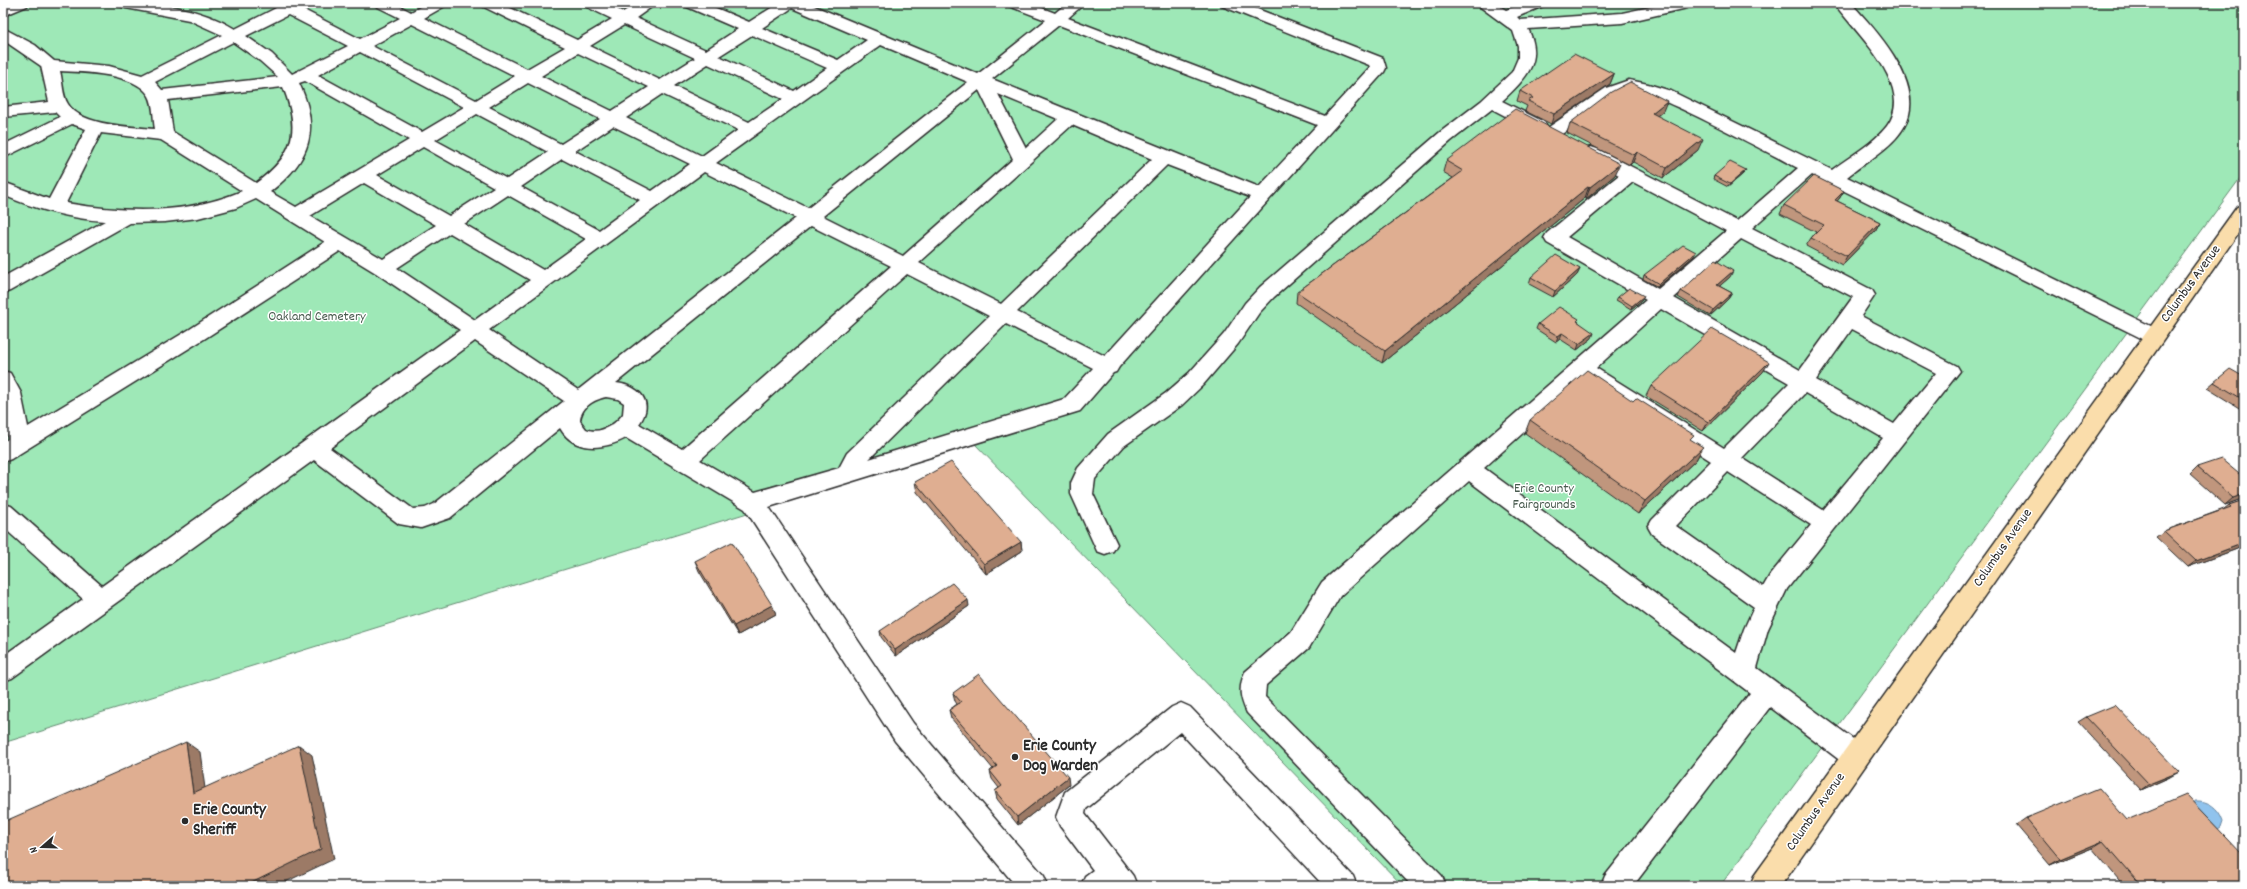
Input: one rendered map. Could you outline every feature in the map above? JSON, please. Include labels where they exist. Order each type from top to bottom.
[{"type":"main road","name":"Columbus Avenue","points":[[1764,886],[2244,211]]},
{"type":"lane","points":[[3,11],[20,3]]},
{"type":"lane","points":[[3,188],[29,199],[86,213],[127,217],[159,216],[215,208],[239,202],[257,192],[287,166],[298,151],[301,133],[299,112],[288,81],[276,66],[234,35],[213,23],[155,7],[126,3]]},
{"type":"lane","points":[[382,3],[808,218],[1109,367]]},
{"type":"lane","points":[[158,96],[288,81],[306,75],[439,3]]},
{"type":"lane","points":[[488,3],[750,130]]},
{"type":"lane","points":[[591,3],[795,98]]},
{"type":"lane","points":[[296,216],[649,3]]},
{"type":"lane","points":[[691,3],[839,67]]},
{"type":"lane","points":[[383,268],[750,28],[792,3],[982,80],[1164,157],[1262,195]]},
{"type":"lane","points":[[1015,3],[1328,123]]},
{"type":"lane","points":[[314,448],[407,517],[417,520],[429,518],[442,511],[1077,3]]},
{"type":"lane","points":[[753,502],[847,475],[1072,406],[1109,367],[1262,195],[1378,68],[1377,62],[1228,3]]},
{"type":"lane","points":[[1105,544],[1082,494],[1083,479],[1092,466],[1122,435],[1174,399],[1196,379],[1231,339],[1252,308],[1267,292],[1446,136],[1491,102],[1523,67],[1526,59],[1522,33],[1512,20],[1483,3]]},
{"type":"lane","points":[[1512,20],[1537,3]]},
{"type":"lane","points":[[1512,20],[1622,18],[1690,3]]},
{"type":"lane","points":[[1835,178],[1895,127],[1903,106],[1903,96],[1899,84],[1874,40],[1842,3]]},
{"type":"lane","points":[[143,81],[234,35],[288,5],[360,46],[654,200]]},
{"type":"lane","points":[[3,34],[42,58],[50,66],[57,101],[66,112]]},
{"type":"lane","points":[[6,664],[101,600],[314,448],[702,164],[879,39]]},
{"type":"lane","points":[[50,66],[95,69],[123,74],[143,81],[158,96],[164,135]]},
{"type":"lane","points":[[306,75],[601,239]]},
{"type":"lane","points":[[982,80],[1024,160]]},
{"type":"lane","points":[[1552,133],[1611,92],[1621,87],[1635,85],[1664,95],[1811,166],[2154,336]]},
{"type":"lane","points":[[1491,102],[1865,295],[1804,382],[1660,527],[1768,604]]},
{"type":"lane","points":[[3,112],[66,112],[96,126],[164,135],[383,268],[472,331],[579,401]]},
{"type":"lane","points":[[3,152],[66,112]]},
{"type":"lane","points":[[683,462],[1070,118]]},
{"type":"lane","points":[[55,206],[96,126]]},
{"type":"lane","points":[[847,475],[855,459],[1164,157]]},
{"type":"lane","points":[[1432,886],[1256,705],[1252,696],[1251,687],[1257,677],[1300,640],[1331,589],[1811,166]]},
{"type":"lane","points":[[1631,174],[1554,238],[1897,436]]},
{"type":"lane","points":[[364,175],[545,280]]},
{"type":"lane","points":[[3,286],[127,217]]},
{"type":"lane","points":[[11,448],[197,334],[339,242]]},
{"type":"lane","points":[[1743,673],[1756,629],[1778,582],[1950,371],[1849,319]]},
{"type":"lane","points":[[1582,368],[1826,523]]},
{"type":"lane","points":[[3,379],[9,386],[12,400],[11,448]]},
{"type":"lane","points":[[606,389],[626,392],[632,397],[636,404],[636,411],[626,427],[618,433],[596,439],[577,435],[571,429],[568,421],[570,413],[579,401],[606,389]]},
{"type":"lane","points":[[626,427],[753,502],[904,732],[1034,886]]},
{"type":"lane","points":[[1468,468],[1855,756]]},
{"type":"lane","points":[[3,513],[101,600]]},
{"type":"lane","points":[[1615,886],[1767,691]]},
{"type":"lane","points":[[1110,882],[1070,817],[1075,801],[1181,715],[1343,886]]},
{"type":"green space","points":[[3,3],[2244,3],[2244,173],[1720,886],[1403,886],[974,443],[3,743]]},
{"type":"water","points":[[2195,801],[2209,803],[2219,812],[2223,821],[2221,827],[2218,829],[2192,803]]},
{"type":"building","points":[[1574,54],[1614,74],[1554,114],[1528,101],[1533,98],[1520,91]]},
{"type":"building","points":[[1630,82],[1667,101],[1652,113],[1703,139],[1667,168],[1637,152],[1634,155],[1570,123],[1611,92]]},
{"type":"building","points":[[1515,109],[1620,164],[1590,187],[1589,186],[1385,351],[1297,292],[1463,171],[1446,161]]},
{"type":"building","points":[[1730,162],[1746,170],[1730,184],[1714,176]]},
{"type":"building","points":[[1814,176],[1844,191],[1835,200],[1880,222],[1847,256],[1811,238],[1824,225],[1784,205]]},
{"type":"building","points":[[1683,245],[1696,252],[1659,284],[1644,275]]},
{"type":"building","points":[[1556,255],[1580,269],[1555,291],[1531,277]]},
{"type":"building","points":[[1715,260],[1733,271],[1717,285],[1732,293],[1713,310],[1681,291]]},
{"type":"building","points":[[1629,288],[1644,296],[1632,306],[1618,297]]},
{"type":"building","points":[[1559,307],[1579,319],[1577,321],[1594,333],[1579,344],[1562,333],[1558,336],[1538,324]]},
{"type":"building","points":[[1712,329],[1769,362],[1708,422],[1651,386]]},
{"type":"building","points":[[2230,369],[2244,377],[2244,400],[2214,382]]},
{"type":"building","points":[[1587,370],[1633,401],[1636,398],[1694,435],[1690,439],[1703,447],[1645,501],[1530,420]]},
{"type":"building","points":[[2221,459],[2244,478],[2244,494],[2233,498],[2197,467]]},
{"type":"building","points":[[951,462],[1021,542],[984,564],[915,482]]},
{"type":"building","points":[[2244,500],[2244,538],[2240,539],[2244,543],[2196,561],[2164,531],[2231,507],[2229,505]]},
{"type":"building","points":[[732,542],[772,605],[734,626],[695,561]]},
{"type":"building","points":[[952,583],[968,600],[895,650],[880,631]]},
{"type":"building","name":"Erie County Dog Warden","points":[[979,674],[1068,777],[1017,817],[995,791],[1002,786],[990,771],[997,766],[949,710],[961,702],[953,693]]},
{"type":"building","points":[[2115,705],[2179,772],[2149,784],[2086,717]]},
{"type":"building","name":"Erie County Sheriff","points":[[186,742],[193,793],[299,745],[321,849],[245,886],[3,886],[3,822]]},
{"type":"building","points":[[2099,788],[2127,820],[2186,795],[2244,856],[2244,883],[2237,886],[2160,886],[2156,881],[2142,886],[2103,841],[2060,859],[2026,818]]},
{"type":"place","name":"Erie County Dog Warden","points":[[1015,757]]},
{"type":"place","name":"Erie County Sheriff","points":[[185,821]]},
{"type":"park label","name":"Oakland Cemetery","points":[[317,317]]},
{"type":"park label","name":"Erie County Fairgrounds","points":[[1544,498]]}]
